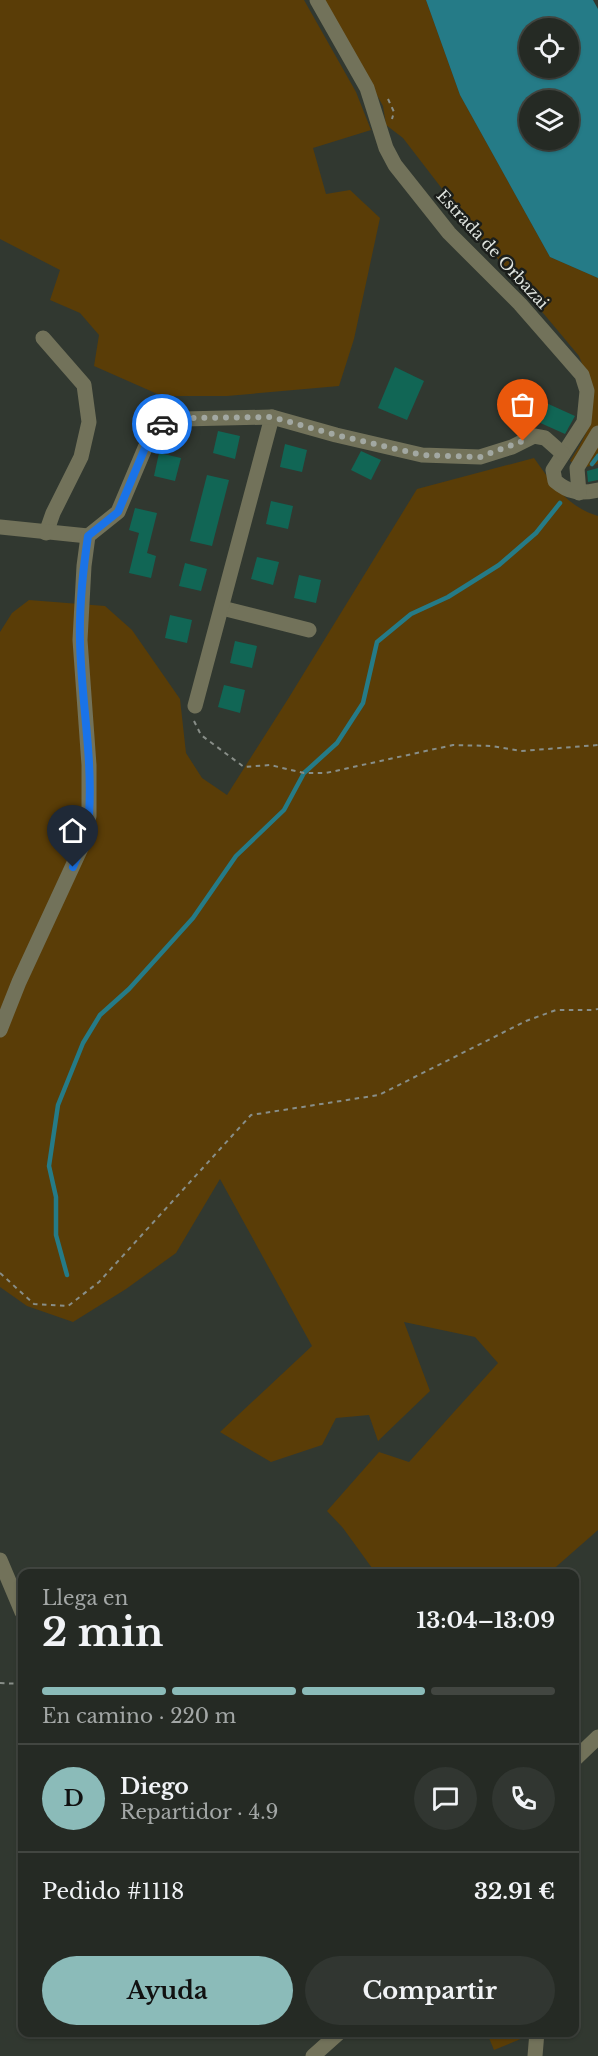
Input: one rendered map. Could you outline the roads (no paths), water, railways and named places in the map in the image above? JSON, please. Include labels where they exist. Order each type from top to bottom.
[{"type":"street","name":"Estrada de Orbazai","points":[[316,0],[367,88],[386,148],[395,165],[449,233],[520,304],[582,375],[587,391],[584,422],[553,470],[555,481],[569,491],[579,493]]},
{"type":"street","points":[[43,338],[84,385],[89,422],[81,457],[53,513],[46,533]]},
{"type":"street","points":[[0,527],[88,536],[118,512],[145,448],[159,425],[183,418],[272,417],[422,455],[480,457],[512,447],[534,436],[545,438],[563,454]]},
{"type":"street","points":[[195,706],[272,417]]},
{"type":"street","points":[[598,433],[577,468],[579,493],[598,490]]},
{"type":"street","points":[[0,1030],[19,982],[81,848],[89,816],[89,765],[80,640],[88,536]]},
{"type":"street","points":[[222,608],[309,630]]},
{"type":"street","points":[[0,1560],[18,1603]]},
{"type":"street","points":[[579,1755],[598,1737]]},
{"type":"street","points":[[313,2056],[334,2037]]},
{"type":"street","points":[[535,2056],[537,2037]]},
{"type":"water","points":[[426,0],[593,0],[598,9],[598,278],[550,257],[460,95]]},
{"type":"waterway","points":[[592,464],[598,456]]},
{"type":"waterway","points":[[67,1275],[56,1235],[56,1197],[49,1166],[58,1105],[83,1043],[100,1015],[129,989],[193,918],[236,856],[284,810],[304,773],[337,743],[363,703],[377,642],[411,614],[448,597],[499,565],[536,533],[560,503]]}]
